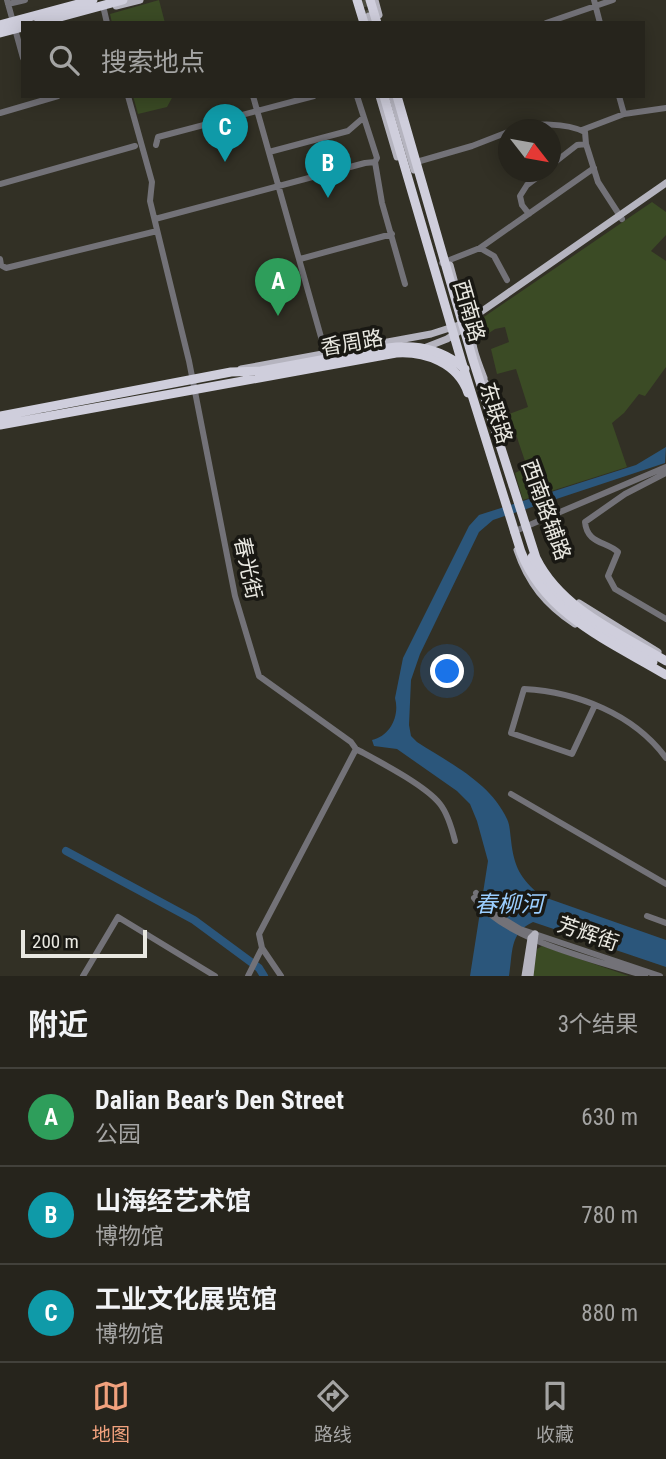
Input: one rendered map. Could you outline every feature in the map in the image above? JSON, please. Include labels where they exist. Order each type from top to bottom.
[{"type":"highway","points":[[0,23],[93,0]]},
{"type":"highway","points":[[45,21],[123,0]]},
{"type":"highway","points":[[356,0],[369,21]]},
{"type":"highway","points":[[370,21],[372,0]]},
{"type":"highway","points":[[0,35],[20,30]]},
{"type":"highway","name":"东联路","points":[[392,98],[521,552],[536,582],[550,600],[566,613],[666,668]]},
{"type":"highway","name":"东联路","points":[[457,326],[540,566],[558,592],[666,668]]},
{"type":"highway","points":[[231,372],[261,371],[410,346],[441,353],[460,365],[474,381],[517,501],[532,559],[548,586],[570,608],[666,668]]},
{"type":"highway","points":[[396,353],[417,353],[433,358],[453,371],[466,388],[485,382]]},
{"type":"highway","name":"香周路","points":[[0,416],[396,353]]},
{"type":"highway","name":"香周路","points":[[0,425],[193,385],[231,372]]},
{"type":"highway","name":"西南路","points":[[466,388],[510,528],[525,550],[539,580],[560,604],[666,668]]},
{"type":"highway","points":[[605,629],[625,632]]},
{"type":"main road","points":[[0,23],[79,0]]},
{"type":"main road","points":[[61,21],[140,0]]},
{"type":"main road","points":[[391,98],[397,155],[436,289],[457,326]]},
{"type":"main road","name":"西南路","points":[[391,98],[401,140],[457,326]]},
{"type":"main road","name":"西南路","points":[[392,98],[441,263],[451,306]]},
{"type":"main road","points":[[394,98],[404,106],[456,283],[457,326]]},
{"type":"main road","points":[[397,155],[401,140]]},
{"type":"main road","name":"香周路","points":[[231,372],[431,334],[457,326],[479,316],[666,186]]},
{"type":"main road","points":[[431,334],[444,321],[451,306],[464,314],[479,316],[472,336],[485,382]]},
{"type":"main road","name":"香周路","points":[[396,353],[428,346],[457,326]]},
{"type":"main road","name":"西南路辅路","points":[[457,326],[467,361],[485,382],[517,501]]},
{"type":"main road","name":"西南路","points":[[466,388],[467,361]]},
{"type":"main road","name":"西南路辅路","points":[[524,523],[539,556],[561,589],[575,601],[625,632],[666,668]]},
{"type":"main road","points":[[528,976],[534,937]]},
{"type":"street","points":[[20,30],[12,18],[8,2],[25,0]]},
{"type":"street","points":[[551,21],[595,3],[613,0]]},
{"type":"street","points":[[595,3],[600,21]]},
{"type":"street","points":[[104,9],[107,21]]},
{"type":"street","name":"春光街","points":[[129,98],[152,182],[150,201],[193,385],[235,597],[259,676],[351,742],[356,749],[426,791],[441,805],[455,841]]},
{"type":"street","points":[[254,98],[321,337]]},
{"type":"street","points":[[156,145],[158,137],[307,98]]},
{"type":"street","points":[[358,98],[377,158],[375,162],[382,203],[405,284]]},
{"type":"street","points":[[620,98],[624,114]]},
{"type":"street","points":[[0,113],[34,99]]},
{"type":"street","points":[[561,127],[582,130],[624,114],[666,108]]},
{"type":"street","points":[[269,152],[348,131],[363,118]]},
{"type":"street","points":[[582,130],[587,135],[586,144],[598,182],[621,217]]},
{"type":"street","points":[[420,161],[498,136]]},
{"type":"street","points":[[561,158],[577,145],[586,144]]},
{"type":"street","points":[[0,184],[135,146]]},
{"type":"street","points":[[155,219],[375,162]]},
{"type":"street","points":[[441,263],[480,248],[594,168]]},
{"type":"street","points":[[529,214],[522,205],[520,196],[531,182]]},
{"type":"street","points":[[0,259],[1,265],[6,268],[158,231]]},
{"type":"street","points":[[300,259],[392,234]]},
{"type":"street","points":[[480,248],[494,256],[507,280]]},
{"type":"street","points":[[510,528],[666,467]]},
{"type":"street","points":[[666,472],[625,494],[585,522],[586,529],[600,545],[618,552],[608,576],[615,589],[666,619]]},
{"type":"street","points":[[595,705],[572,754],[511,733],[524,689],[573,696],[595,705],[614,714],[645,733],[666,758]]},
{"type":"street","points":[[281,976],[262,948],[259,934],[356,749]]},
{"type":"street","points":[[510,794],[666,884]]},
{"type":"street","name":"芳辉街","points":[[475,896],[490,917],[499,923],[645,976]]},
{"type":"street","points":[[647,916],[666,923]]},
{"type":"street","points":[[83,976],[118,917],[215,976]]},
{"type":"street","name":"芳辉街","points":[[534,937],[657,976]]},
{"type":"street","points":[[249,974],[262,948]]},
{"type":"green space","points":[[159,0],[164,21],[112,21],[110,14]]},
{"type":"green space","points":[[134,98],[172,98],[167,107],[138,114]]},
{"type":"green space","points":[[652,202],[666,212],[666,235],[651,251],[666,261],[666,367],[645,396],[639,394],[612,423],[627,467],[523,500],[515,473],[527,467],[509,414],[528,407],[516,369],[497,374],[491,349],[509,342],[505,327],[495,329],[483,337],[478,321]]},
{"type":"green space","points":[[542,946],[629,976],[533,976],[537,949]]},
{"type":"water","name":"春柳河","points":[[666,447],[665,463],[493,520],[479,532],[420,654],[411,680],[409,725],[411,736],[417,742],[468,774],[500,806],[509,824],[516,865],[534,890],[541,896],[666,940],[666,967],[533,922],[520,932],[513,944],[509,976],[470,976],[488,861],[470,804],[457,791],[397,749],[374,746],[372,740],[389,730],[395,718],[395,698],[403,658],[469,526],[479,515],[636,465]]},
{"type":"waterway","points":[[66,851],[194,920],[259,968],[264,976]]},
{"type":"tunnel","points":[[364,0],[369,16]]},
{"type":"place","name":"工业文化展览馆","points":[[225,162]]},
{"type":"place","name":"山海经艺术馆","points":[[328,198]]},
{"type":"place","name":"Dalian Bear’s Den Street","points":[[278,316]]}]
